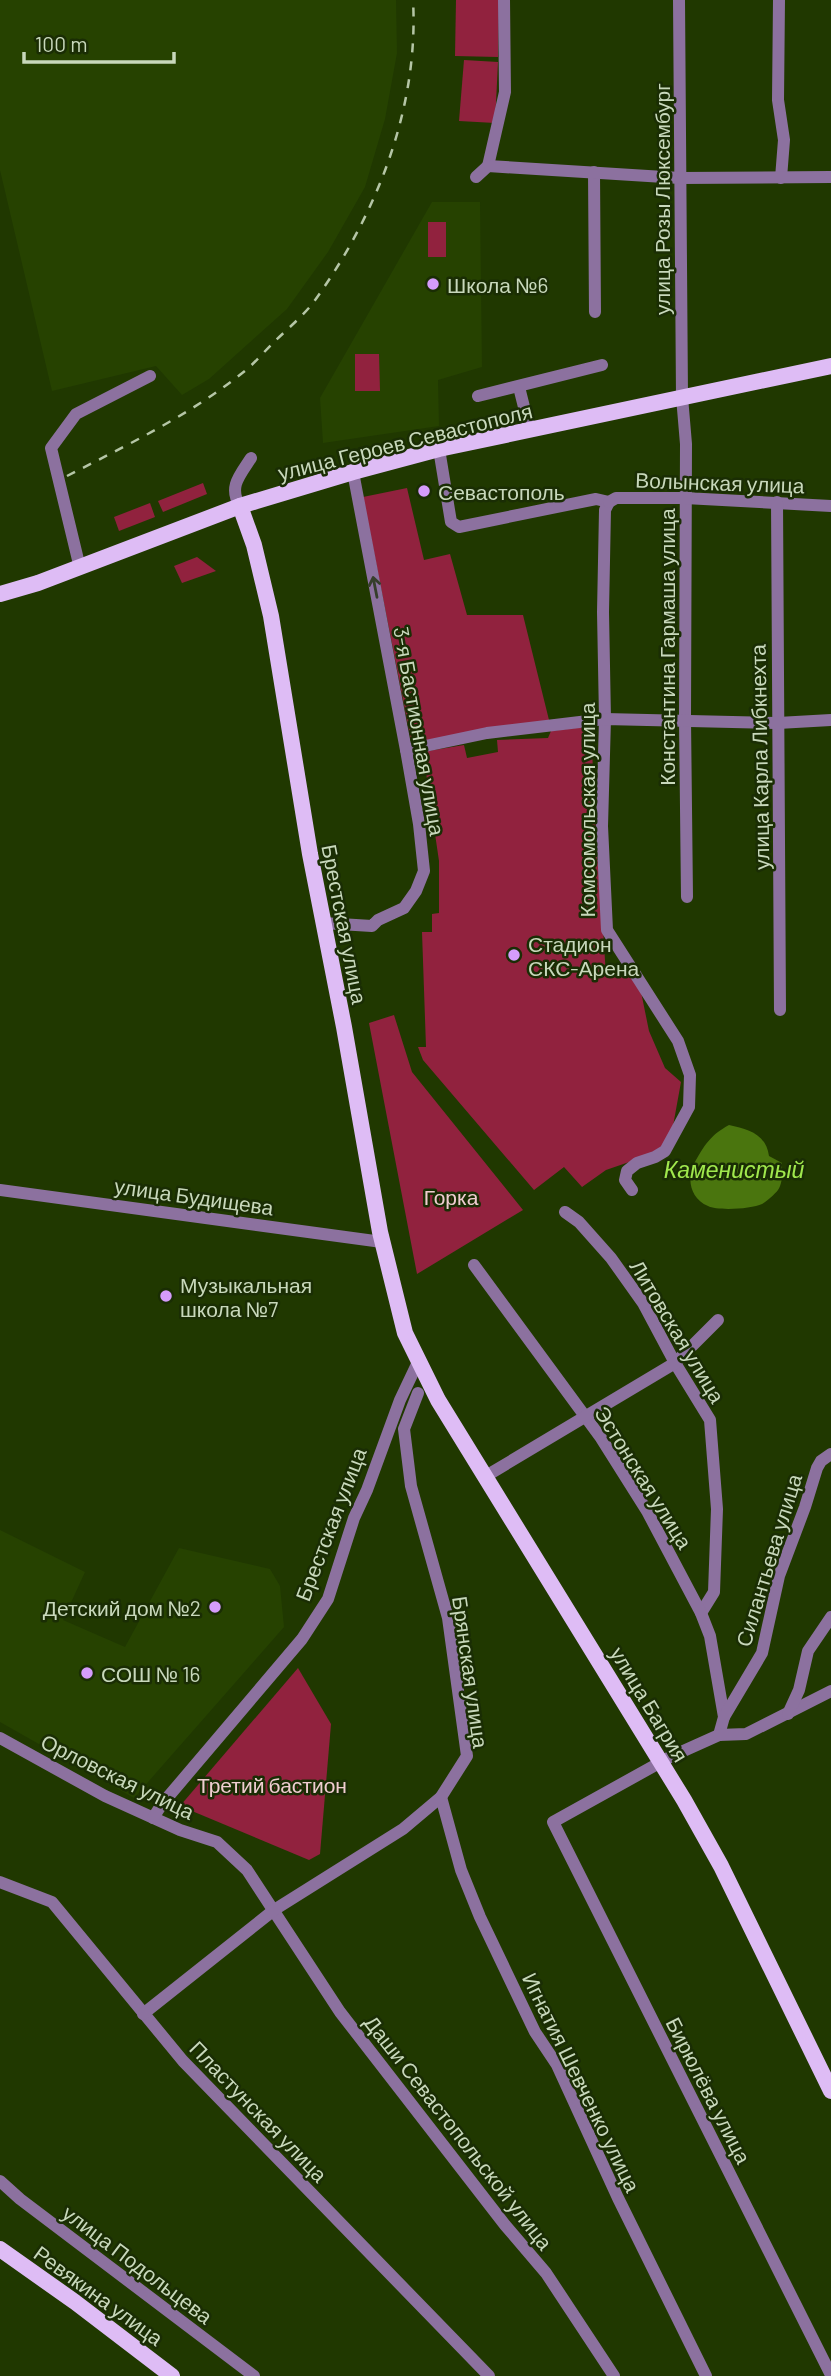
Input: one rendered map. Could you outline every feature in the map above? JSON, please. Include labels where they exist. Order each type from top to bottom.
[{"type":"main road","name":"улица Героев Севастополя","points":[[0,594],[80,568],[240,506],[353,472],[439,449],[831,366]]},
{"type":"main road","name":"Брестская улица","points":[[240,506],[254,545],[271,616],[323,923],[382,1241],[405,1333],[416,1356]]},
{"type":"main road","name":"улица Багрия","points":[[416,1356],[438,1400],[661,1763],[720,1866],[831,2091]]},
{"type":"main road","name":"Ревякина улица","points":[[0,2249],[172,2376]]},
{"type":"street","points":[[476,177],[488,166],[505,92],[504,0]]},
{"type":"street","name":"улица Розы Люксембург","points":[[679,0],[682,397]]},
{"type":"street","points":[[779,0],[778,100],[784,139],[782,177]]},
{"type":"street","points":[[488,166],[680,178],[831,177]]},
{"type":"street","points":[[594,172],[595,312]]},
{"type":"street","points":[[478,396],[602,365]]},
{"type":"street","points":[[80,568],[51,448],[76,414],[150,376]]},
{"type":"street","points":[[519,387],[530,431]]},
{"type":"street","name":"Константина Гармаша улица","points":[[682,397],[686,444],[687,897]]},
{"type":"street","name":"Волынская улица","points":[[439,449],[451,522],[459,527],[596,499],[608,502],[616,498],[685,498],[831,506]]},
{"type":"street","points":[[240,506],[234,497],[234,490],[251,458]]},
{"type":"street","name":"3-я Бастионная улица","points":[[323,923],[372,926],[378,920],[404,908],[416,891],[424,871],[406,750],[353,472]]},
{"type":"street","name":"Комсомольская улица","points":[[608,502],[605,510],[603,612],[605,719],[602,825],[607,930],[678,1041],[690,1075],[689,1107],[677,1131],[665,1151],[637,1163],[627,1171],[625,1180],[632,1190]]},
{"type":"street","name":"улица Карла Либкнехта","points":[[777,502],[780,1010]]},
{"type":"street","points":[[406,750],[487,733],[605,719],[778,723],[831,720]]},
{"type":"street","name":"улица Будищева","points":[[0,1190],[382,1241]]},
{"type":"street","name":"Литовская улица","points":[[565,1212],[579,1222],[611,1258],[643,1303],[710,1420],[718,1509],[714,1591],[701,1613]]},
{"type":"street","name":"Эстонская улица","points":[[474,1265],[601,1438],[647,1511],[701,1613],[710,1636],[724,1717],[719,1735]]},
{"type":"street","points":[[486,1476],[675,1363],[718,1320]]},
{"type":"street","name":"Брестская улица","points":[[153,1818],[302,1639],[328,1598],[354,1518],[367,1490],[416,1356]]},
{"type":"street","name":"Брянская улица","points":[[143,2014],[274,1910],[403,1829],[441,1797],[467,1756],[448,1618],[411,1486],[404,1429],[418,1393]]},
{"type":"street","name":"Силантьева улица","points":[[724,1717],[762,1653],[779,1576],[817,1468],[821,1461],[831,1454]]},
{"type":"street","points":[[788,1714],[799,1690],[808,1651],[831,1617]]},
{"type":"street","points":[[661,1763],[719,1735],[746,1734],[831,1691]]},
{"type":"street","name":"Орловская улица","points":[[0,1738],[105,1796],[216,1842],[247,1870],[274,1910]]},
{"type":"street","name":"Бирюлёва улица","points":[[661,1763],[553,1822],[831,2375]]},
{"type":"street","name":"Игнатия Шевченко улица","points":[[441,1797],[461,1870],[481,1917],[536,2032],[556,2065],[706,2376]]},
{"type":"street","name":"Пластунская улица","points":[[0,1882],[52,1902],[183,2061],[489,2376]]},
{"type":"street","name":"Даши Севастопольской улица","points":[[274,1910],[340,2012],[545,2273],[614,2376]]},
{"type":"street","name":"улица Подольцева","points":[[0,2181],[254,2376]]},
{"type":"shaded area","points":[[0,0],[396,0],[397,53],[385,119],[365,187],[328,252],[287,309],[209,379],[182,395],[156,366],[52,391],[0,170]]},
{"type":"shaded area","name":"Школа №6","points":[[432,202],[480,202],[482,367],[438,380],[439,426],[323,443],[320,398]]},
{"type":"shaded area","name":"СОШ № 16","points":[[0,1530],[85,1572],[63,1620],[125,1647],[179,1548],[270,1569],[280,1586],[284,1627],[134,1798],[0,1722]]},
{"type":"green space","points":[[456,0],[499,0],[498,57],[455,56]]},
{"type":"green space","points":[[464,60],[498,62],[495,123],[459,121]]},
{"type":"green space","points":[[428,222],[446,222],[446,257],[428,257]]},
{"type":"green space","points":[[355,354],[379,354],[380,391],[355,391]]},
{"type":"green space","points":[[203,483],[207,494],[163,512],[158,501]]},
{"type":"green space","points":[[407,488],[424,560],[450,554],[467,615],[523,615],[549,720],[412,745],[363,497]]},
{"type":"green space","points":[[150,503],[155,517],[119,531],[114,517]]},
{"type":"green space","points":[[197,557],[216,571],[182,583],[174,566]]},
{"type":"green space","name":"Стадион СКС-Арена","points":[[591,726],[606,977],[638,977],[649,1031],[665,1068],[681,1082],[673,1126],[661,1151],[606,1170],[582,1187],[564,1167],[534,1190],[423,1060],[418,1047],[426,1047],[422,932],[432,932],[432,914],[439,913],[439,861],[424,759],[428,751],[464,745],[467,758],[498,752],[497,740],[548,738],[551,731]]},
{"type":"green space","name":"Горка","points":[[394,1015],[412,1072],[523,1210],[417,1274],[369,1023]]},
{"type":"green space","name":"Третий бастион","points":[[298,1668],[331,1724],[320,1854],[309,1860],[180,1806]]},
{"type":"water","name":"Каменистый","points":[[729,1125],[755,1134],[764,1142],[769,1156],[782,1163],[780,1187],[762,1204],[735,1209],[712,1208],[693,1192],[690,1179],[696,1160],[710,1140]]},
{"type":"railway","points":[[67,476],[157,429],[221,389],[249,367],[313,303],[356,234],[389,160],[409,81],[413,0]]},
{"type":"place","name":"Школа №6","points":[[433,284]]},
{"type":"place","name":"Севастополь","points":[[424,491]]},
{"type":"place","name":"Стадион СКС-Арена","points":[[514,955]]},
{"type":"place","name":"Музыкальная школа №7","points":[[166,1296]]},
{"type":"place","name":"Детский дом №2","points":[[215,1607]]},
{"type":"place","name":"СОШ № 16","points":[[87,1673]]}]
